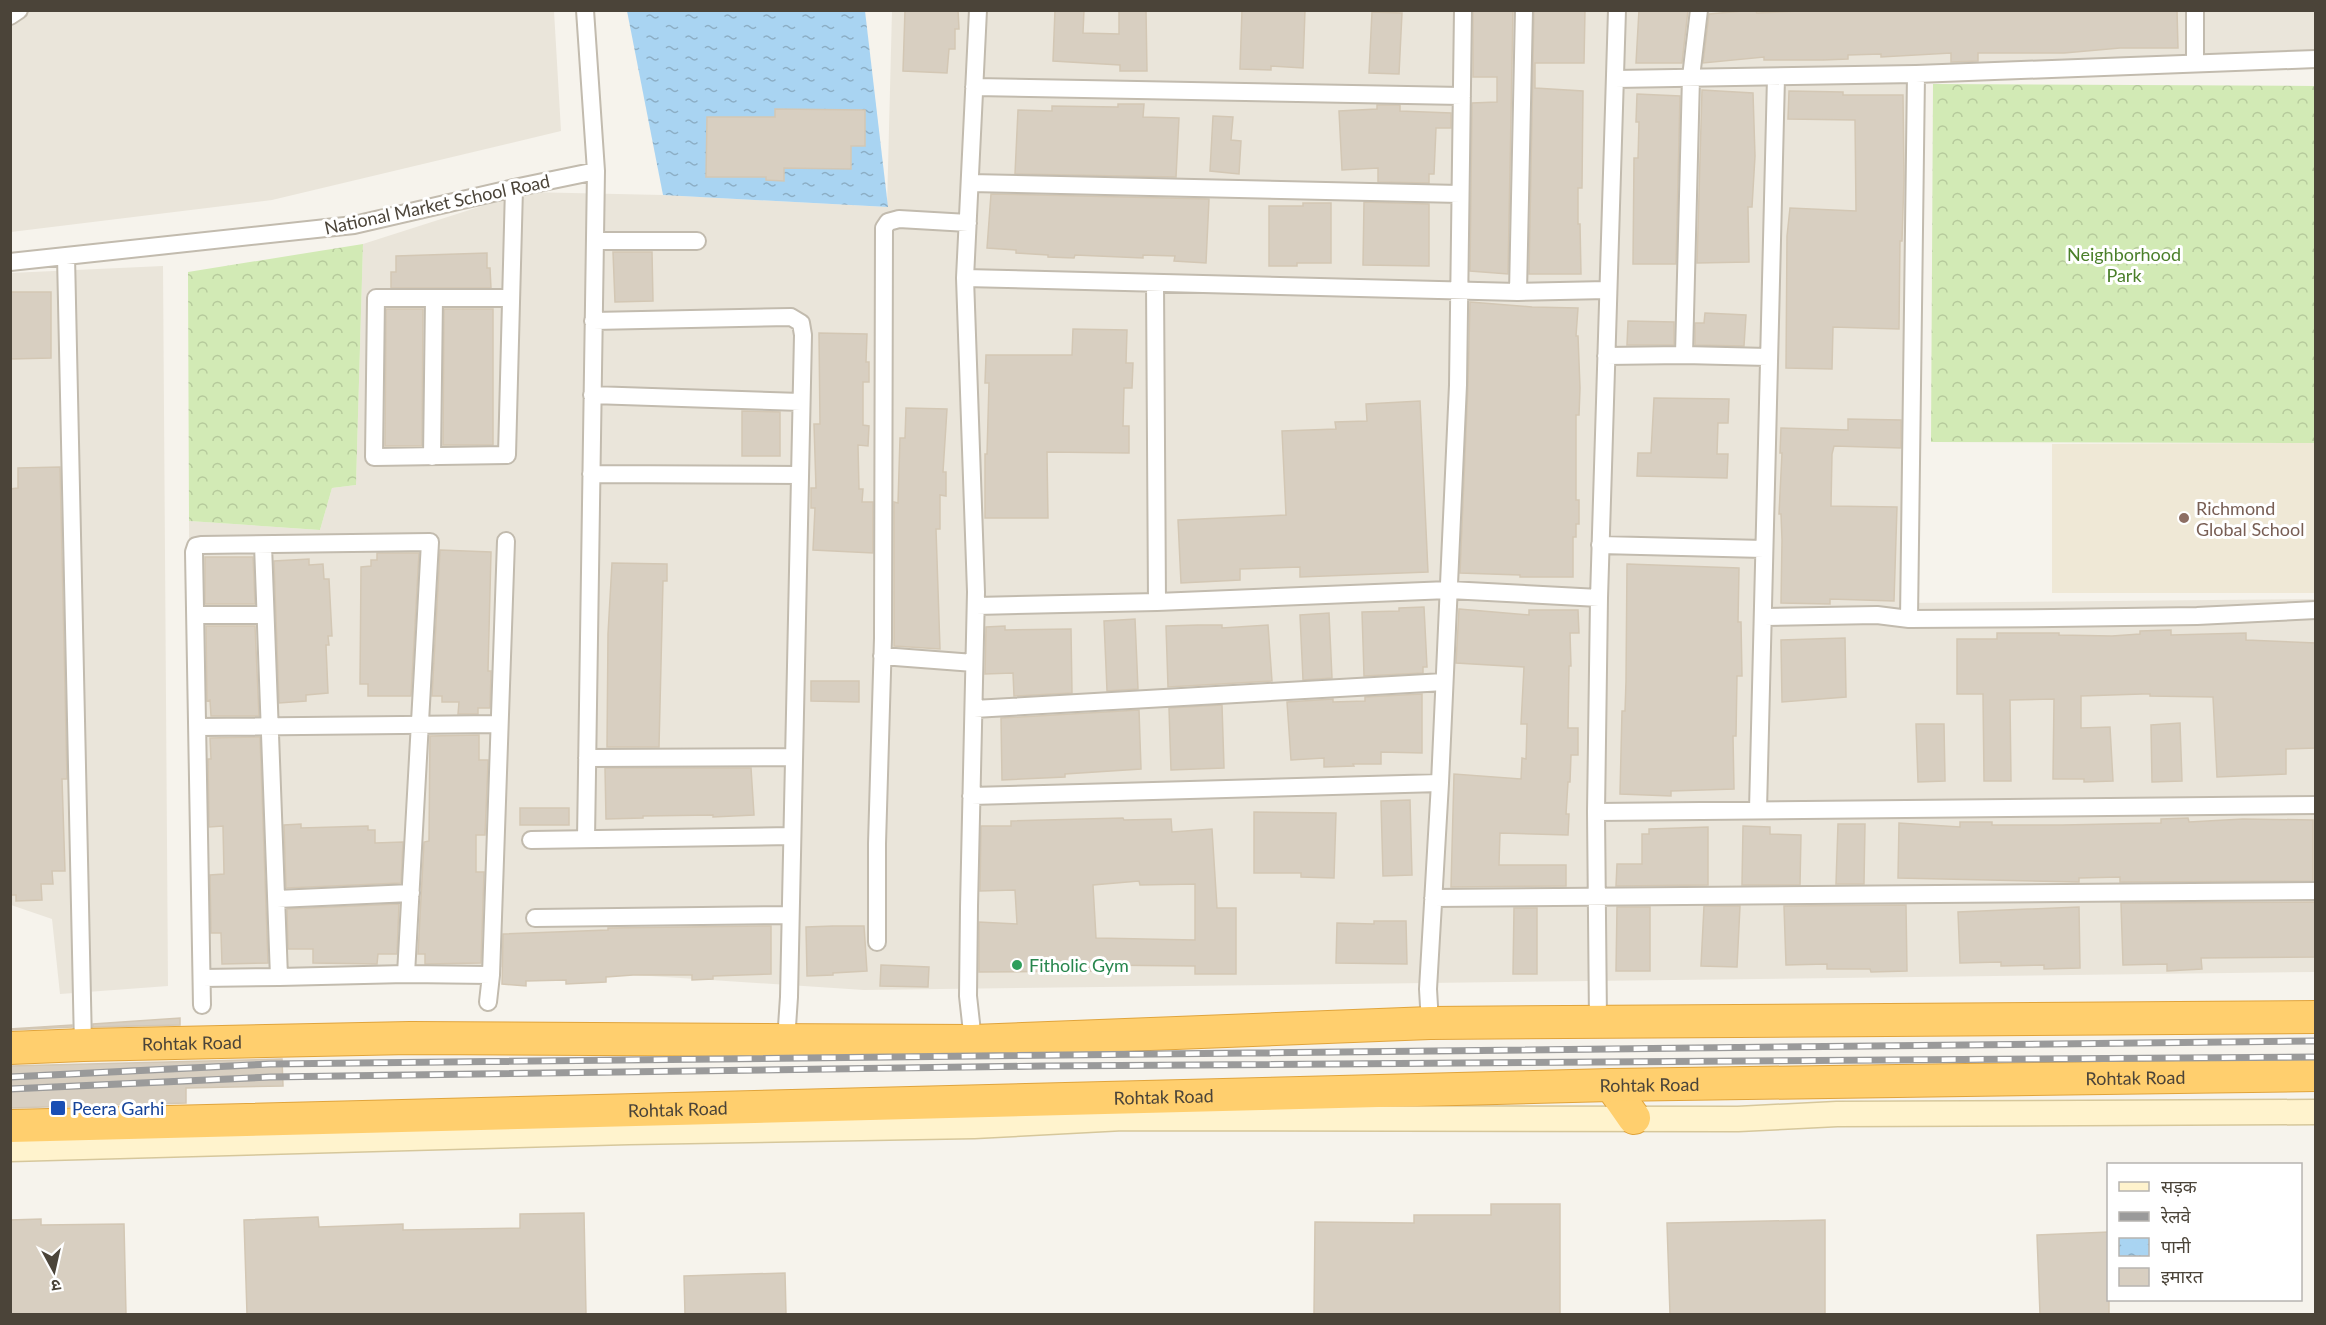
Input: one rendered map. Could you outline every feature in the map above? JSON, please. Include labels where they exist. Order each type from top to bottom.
[{"type":"highway","name":"Rohtak Road","points":[[10,1048],[83,1044],[410,1038],[973,1041],[1430,1023],[2316,1017]]},
{"type":"highway","name":"Rohtak Road","points":[[10,1126],[1611,1085],[2316,1075]]},
{"type":"highway","points":[[1611,1085],[1634,1118]]},
{"type":"street","points":[[10,16],[19,10]]},
{"type":"street","points":[[585,10],[596,171],[586,839]]},
{"type":"street","points":[[973,1041],[968,996],[976,606],[965,278],[978,10]]},
{"type":"street","points":[[1430,1023],[1428,989],[1458,385],[1463,10]]},
{"type":"street","points":[[1518,292],[1524,10]]},
{"type":"street","points":[[1598,1021],[1596,812],[1599,598],[1617,10]]},
{"type":"street","points":[[1684,355],[1691,77],[1699,10]]},
{"type":"street","points":[[2195,10],[2195,62]]},
{"type":"street","points":[[1615,80],[1916,74],[2316,58]]},
{"type":"street","points":[[1909,619],[1916,74]]},
{"type":"street","points":[[1758,810],[1776,77]]},
{"type":"street","points":[[974,87],[1462,96]]},
{"type":"street","name":"National Market School Road","points":[[10,262],[354,225],[596,171]]},
{"type":"street","points":[[970,183],[1460,194]]},
{"type":"street","points":[[511,297],[376,298],[374,457],[507,455],[514,188]]},
{"type":"street","points":[[877,942],[882,656],[884,228],[888,222],[899,219],[968,223]]},
{"type":"street","points":[[595,241],[697,241]]},
{"type":"street","points":[[66,256],[83,1044]]},
{"type":"street","points":[[965,278],[1459,291],[1607,290]]},
{"type":"street","points":[[1155,283],[1157,602]]},
{"type":"street","points":[[432,457],[434,298]]},
{"type":"street","points":[[593,321],[791,317],[801,324],[803,335],[786,1041]]},
{"type":"street","points":[[1606,356],[1768,357]]},
{"type":"street","points":[[592,395],[801,402]]},
{"type":"street","points":[[591,474],[800,475]]},
{"type":"street","points":[[488,1002],[491,975],[506,541]]},
{"type":"street","points":[[202,1005],[196,546],[430,542],[406,974]]},
{"type":"street","points":[[263,545],[279,977]]},
{"type":"street","points":[[1600,545],[1764,549]]},
{"type":"street","points":[[976,606],[1157,602],[1449,590],[1599,598]]},
{"type":"street","points":[[1764,617],[1877,615],[1909,619],[2197,616],[2316,609]]},
{"type":"street","points":[[196,615],[266,615]]},
{"type":"street","points":[[882,656],[974,663]]},
{"type":"street","points":[[974,709],[1444,682]]},
{"type":"street","points":[[198,727],[499,724]]},
{"type":"street","points":[[587,758],[794,757]]},
{"type":"street","points":[[971,796],[1440,783]]},
{"type":"street","points":[[1596,812],[2316,805]]},
{"type":"street","points":[[531,840],[792,836]]},
{"type":"street","points":[[1433,898],[2316,891]]},
{"type":"street","points":[[277,899],[411,893]]},
{"type":"street","points":[[535,918],[790,915]]},
{"type":"street","points":[[202,978],[406,974],[491,975]]},
{"type":"street","points":[[10,1149],[641,1131],[974,1126],[1123,1118],[1738,1119],[1837,1114],[2316,1112]]},
{"type":"shaded area","points":[[10,11],[554,11],[561,131],[272,200],[11,232]]},
{"type":"shaded area","points":[[892,11],[2315,11],[2315,66],[1923,78],[1904,603],[2315,599],[2315,972],[864,990],[513,967],[192,975],[189,521],[320,530],[332,488],[356,485],[363,244],[526,192],[663,195],[887,207]]},
{"type":"shaded area","points":[[163,266],[168,986],[60,994],[52,919],[11,905],[10,273]]},
{"type":"shaded area","name":"Richmond Global School","points":[[2315,443],[2315,593],[2052,593],[2052,444]]},
{"type":"green space","name":"Neighborhood Park","points":[[1933,84],[2315,86],[2315,443],[1931,442]]},
{"type":"green space","points":[[363,244],[356,485],[332,488],[320,530],[189,521],[188,272]]},
{"type":"water","points":[[627,11],[865,11],[888,207],[663,195]]},
{"type":"building","points":[[905,10],[958,10],[959,29],[955,29],[955,49],[949,49],[947,73],[903,71]]},
{"type":"building","points":[[1055,10],[1084,10],[1083,33],[1119,34],[1119,10],[1146,10],[1147,71],[1120,71],[1120,65],[1053,61]]},
{"type":"building","points":[[1242,10],[1305,10],[1303,68],[1271,66],[1271,70],[1240,69]]},
{"type":"building","points":[[1473,10],[1513,10],[1508,274],[1470,271],[1472,103],[1497,102],[1497,77],[1473,77]]},
{"type":"building","points":[[1534,10],[1585,10],[1584,63],[1535,63],[1535,88],[1583,91],[1582,188],[1578,188],[1581,274],[1529,274]]},
{"type":"building","points":[[1639,10],[1688,10],[1682,63],[1636,63]]},
{"type":"building","points":[[1755,10],[1757,13],[1821,10],[2177,10],[2178,48],[2120,48],[2064,53],[1978,53],[1978,61],[1951,62],[1951,53],[1881,57],[1881,54],[1848,55],[1848,59],[1823,60],[1764,60],[1764,57],[1703,63],[1709,14]]},
{"type":"building","points":[[1372,12],[1402,13],[1399,74],[1369,73]]},
{"type":"building","points":[[1702,90],[1753,93],[1755,156],[1752,207],[1748,207],[1749,262],[1697,263]]},
{"type":"building","points":[[1789,91],[1843,92],[1843,95],[1903,95],[1904,179],[1902,241],[1900,241],[1899,329],[1833,327],[1832,369],[1786,368],[1787,236],[1790,208],[1856,211],[1855,120],[1788,119]]},
{"type":"building","points":[[1637,94],[1680,96],[1676,264],[1633,264],[1634,158],[1638,158],[1639,122],[1636,122]]},
{"type":"building","points":[[1118,104],[1144,104],[1143,117],[1179,118],[1176,177],[1015,174],[1018,110],[1052,111],[1052,106],[1118,107]]},
{"type":"building","points":[[1377,105],[1400,105],[1400,111],[1451,113],[1451,128],[1436,128],[1434,174],[1429,174],[1429,183],[1378,182],[1378,168],[1342,170],[1339,111],[1377,109]]},
{"type":"building","points":[[775,109],[865,110],[865,146],[851,146],[851,169],[784,168],[784,181],[766,180],[766,177],[706,177],[707,117],[775,117]]},
{"type":"building","points":[[1213,116],[1233,117],[1231,140],[1241,141],[1239,174],[1210,171]]},
{"type":"building","points":[[991,194],[1209,199],[1206,263],[1174,261],[1175,256],[1048,257],[1048,255],[1016,253],[1016,250],[987,248]]},
{"type":"building","points":[[1364,202],[1429,204],[1429,266],[1363,265]]},
{"type":"building","points":[[1303,203],[1331,203],[1331,263],[1269,266],[1269,206],[1303,206]]},
{"type":"building","points":[[613,252],[652,252],[653,301],[615,302]]},
{"type":"building","points":[[487,253],[491,288],[391,288],[391,272],[396,272],[396,256]]},
{"type":"building","points":[[10,292],[51,292],[51,358],[10,359]]},
{"type":"building","points":[[1470,302],[1578,308],[1576,336],[1578,336],[1580,388],[1579,415],[1576,415],[1576,500],[1579,500],[1579,524],[1576,524],[1576,537],[1573,537],[1573,577],[1520,577],[1520,575],[1460,573]]},
{"type":"building","points":[[386,309],[423,309],[422,446],[385,446]]},
{"type":"building","points":[[444,309],[493,309],[493,445],[443,445]]},
{"type":"building","points":[[1705,313],[1746,315],[1744,346],[1695,345],[1695,323],[1704,323]]},
{"type":"building","points":[[1628,321],[1674,322],[1674,345],[1627,345]]},
{"type":"building","points":[[1073,329],[1127,330],[1126,363],[1133,363],[1132,388],[1124,388],[1123,426],[1129,426],[1129,453],[1047,452],[1048,518],[985,518],[985,454],[987,454],[989,383],[985,383],[986,355],[1072,355]]},
{"type":"building","points":[[819,333],[867,334],[866,362],[869,362],[869,382],[863,382],[863,425],[869,426],[868,446],[858,445],[859,489],[863,489],[862,502],[873,502],[873,553],[813,550],[815,508],[811,508],[811,488],[816,488],[814,424],[820,424]]},
{"type":"building","points":[[1654,398],[1729,399],[1728,423],[1718,423],[1717,454],[1728,454],[1727,478],[1637,476],[1638,453],[1651,453]]},
{"type":"building","points":[[1420,401],[1428,572],[1300,577],[1300,567],[1240,569],[1240,580],[1181,583],[1178,520],[1286,515],[1282,431],[1336,429],[1335,422],[1367,421],[1366,404]]},
{"type":"building","points":[[906,408],[947,409],[943,472],[946,472],[946,496],[940,495],[940,529],[936,529],[940,649],[894,646],[894,502],[898,503],[900,438],[905,438]]},
{"type":"building","points":[[742,411],[780,412],[780,456],[742,456]]},
{"type":"building","points":[[1848,419],[1901,420],[1901,448],[1834,446],[1832,454],[1831,506],[1897,507],[1894,601],[1830,599],[1830,604],[1781,603],[1782,540],[1781,514],[1779,514],[1781,428],[1848,430]]},
{"type":"building","points":[[60,467],[67,779],[62,779],[65,871],[52,871],[53,884],[41,884],[42,900],[16,901],[16,895],[10,895],[10,489],[18,488],[18,468]]},
{"type":"building","points":[[440,550],[491,552],[488,671],[491,671],[490,708],[478,708],[478,714],[458,714],[459,702],[442,702],[442,696],[432,696]]},
{"type":"building","points":[[377,553],[419,553],[411,696],[368,696],[368,684],[360,684],[361,567],[371,566],[371,560],[377,560]]},
{"type":"building","points":[[205,557],[253,557],[255,604],[205,604]]},
{"type":"building","points":[[309,559],[309,565],[323,564],[324,579],[329,579],[332,636],[328,636],[329,645],[326,645],[328,693],[306,695],[306,701],[279,703],[274,561]]},
{"type":"building","points":[[612,563],[667,564],[667,581],[663,581],[659,747],[607,747],[608,634]]},
{"type":"building","points":[[1627,564],[1739,568],[1738,622],[1741,622],[1742,676],[1737,676],[1736,736],[1733,736],[1734,789],[1671,791],[1671,796],[1620,794],[1622,711],[1625,711],[1626,681]]},
{"type":"building","points":[[1424,607],[1427,667],[1423,667],[1423,673],[1364,676],[1362,612],[1399,611],[1399,608]]},
{"type":"building","points":[[1459,609],[1529,615],[1529,610],[1578,610],[1579,633],[1570,633],[1568,728],[1578,728],[1578,755],[1571,755],[1566,814],[1569,814],[1568,835],[1500,833],[1499,865],[1566,865],[1566,886],[1451,887],[1454,774],[1521,779],[1522,758],[1526,759],[1527,724],[1521,724],[1524,667],[1456,663]]},
{"type":"building","points":[[1329,613],[1332,678],[1303,680],[1300,615]]},
{"type":"building","points":[[1135,619],[1138,689],[1107,691],[1104,621]]},
{"type":"building","points":[[1222,625],[1222,628],[1268,625],[1272,681],[1168,687],[1166,626]]},
{"type":"building","points":[[206,626],[255,626],[259,716],[211,716],[210,700],[207,701]]},
{"type":"building","points":[[1005,626],[1005,630],[1071,629],[1072,693],[1014,696],[1013,673],[985,674],[986,627]]},
{"type":"building","points":[[2171,630],[2171,635],[2246,633],[2246,640],[2316,643],[2316,748],[2286,749],[2286,774],[2217,777],[2213,697],[2150,696],[2150,694],[2081,696],[2081,728],[2110,727],[2113,781],[2084,782],[2084,779],[2053,779],[2054,699],[2010,700],[2011,781],[1984,781],[1983,694],[1957,694],[1957,639],[1997,639],[1997,633],[2112,636],[2140,634],[2140,631]]},
{"type":"building","points":[[1845,638],[1846,697],[1782,702],[1781,640]]},
{"type":"building","points":[[811,681],[859,681],[859,702],[811,701]]},
{"type":"building","points":[[1422,694],[1422,753],[1381,752],[1381,764],[1353,764],[1354,766],[1324,767],[1324,758],[1291,760],[1287,702],[1333,699],[1333,702],[1365,701],[1365,697]]},
{"type":"building","points":[[1222,705],[1224,768],[1171,770],[1169,708]]},
{"type":"building","points":[[1139,710],[1141,769],[1065,774],[1065,777],[1002,780],[1001,718]]},
{"type":"building","points":[[2180,723],[2182,781],[2152,782],[2151,725]]},
{"type":"building","points":[[1916,724],[1944,724],[1945,781],[1918,782]]},
{"type":"building","points":[[479,735],[479,760],[488,760],[485,835],[476,835],[476,872],[484,872],[481,963],[425,964],[425,954],[418,954],[424,842],[429,841],[430,736]]},
{"type":"building","points":[[260,737],[268,963],[222,964],[221,933],[211,933],[210,875],[224,874],[223,826],[209,827],[210,738]]},
{"type":"building","points":[[605,768],[751,768],[754,815],[643,816],[643,818],[606,819]]},
{"type":"building","points":[[1410,800],[1412,875],[1383,876],[1381,801]]},
{"type":"building","points":[[520,808],[569,808],[569,825],[520,825]]},
{"type":"building","points":[[1254,812],[1336,813],[1334,878],[1301,877],[1301,873],[1254,873]]},
{"type":"building","points":[[2188,818],[2189,822],[2243,819],[2313,820],[2313,881],[2120,882],[2120,877],[2079,878],[2079,882],[1898,878],[1899,823],[1960,827],[1960,822],[1992,822],[1992,825],[2062,825],[2161,823],[2161,819]]},
{"type":"building","points":[[1171,819],[1172,832],[1212,829],[1217,908],[1236,908],[1236,974],[1195,974],[1195,966],[1096,965],[1096,971],[979,972],[979,922],[1017,924],[1015,890],[980,891],[981,826],[1011,826],[1011,821]],"holes":[[[1139,881],[1140,885],[1195,884],[1195,940],[1096,938],[1093,885]]]},
{"type":"building","points":[[301,824],[301,828],[368,826],[368,830],[375,830],[375,843],[403,842],[401,883],[286,888],[284,825]]},
{"type":"building","points":[[1838,824],[1865,824],[1864,884],[1836,884]]},
{"type":"building","points":[[1743,826],[1770,827],[1770,834],[1801,835],[1800,885],[1742,885]]},
{"type":"building","points":[[1708,827],[1708,885],[1616,886],[1617,864],[1642,864],[1642,834],[1649,834],[1649,829]]},
{"type":"building","points":[[2316,902],[2316,957],[2201,958],[2202,969],[2167,971],[2167,964],[2123,965],[2121,903]]},
{"type":"building","points":[[399,904],[397,954],[378,954],[377,964],[313,963],[313,949],[288,949],[287,909]]},
{"type":"building","points":[[1906,905],[1907,971],[1871,972],[1870,969],[1827,969],[1827,964],[1786,965],[1784,906]]},
{"type":"building","points":[[1704,906],[1740,906],[1737,967],[1701,966]]},
{"type":"building","points":[[1617,907],[1650,907],[1650,971],[1616,971]]},
{"type":"building","points":[[2079,907],[2080,968],[2044,969],[2044,965],[2001,966],[2001,962],[1960,963],[1958,912]]},
{"type":"building","points":[[1514,908],[1537,908],[1537,974],[1513,974]]},
{"type":"building","points":[[1374,921],[1406,921],[1407,964],[1336,963],[1337,923],[1374,924]]},
{"type":"building","points":[[771,926],[771,974],[713,976],[713,979],[692,980],[692,975],[633,975],[606,977],[606,982],[566,984],[566,980],[526,981],[526,986],[502,984],[503,934],[608,930],[608,928]]},
{"type":"building","points":[[864,926],[867,971],[807,976],[806,927]]},
{"type":"building","points":[[881,965],[929,967],[928,987],[880,986]]},
{"type":"building","points":[[180,1018],[180,1025],[93,1027],[93,1024]]},
{"type":"building","points":[[72,1025],[72,1027],[10,1030],[10,1029]]},
{"type":"building","points":[[282,1059],[283,1086],[186,1088],[186,1103],[10,1108],[10,1066]]},
{"type":"building","points":[[1491,1204],[1560,1204],[1560,1314],[1314,1314],[1315,1222],[1414,1223],[1414,1215],[1491,1215]]},
{"type":"building","points":[[584,1213],[586,1314],[247,1314],[244,1220],[318,1217],[319,1227],[403,1224],[403,1230],[520,1228],[520,1214]]},
{"type":"building","points":[[41,1219],[41,1225],[124,1224],[126,1314],[10,1314],[10,1220]]},
{"type":"building","points":[[1825,1220],[1825,1314],[1670,1314],[1667,1223]]},
{"type":"building","points":[[2107,1232],[2109,1314],[2040,1314],[2037,1235]]},
{"type":"building","points":[[785,1273],[786,1314],[685,1314],[684,1276]]},
{"type":"railway","points":[[10,1077],[270,1064],[2316,1041]]},
{"type":"railway","points":[[10,1089],[270,1077],[1043,1066],[2316,1057]]},
{"type":"place","name":"Richmond Global School","points":[[2184,518]]},
{"type":"place","name":"Fitholic Gym","points":[[1017,965]]},
{"type":"place","name":"Peera Garhi","points":[[58,1108]]}]
